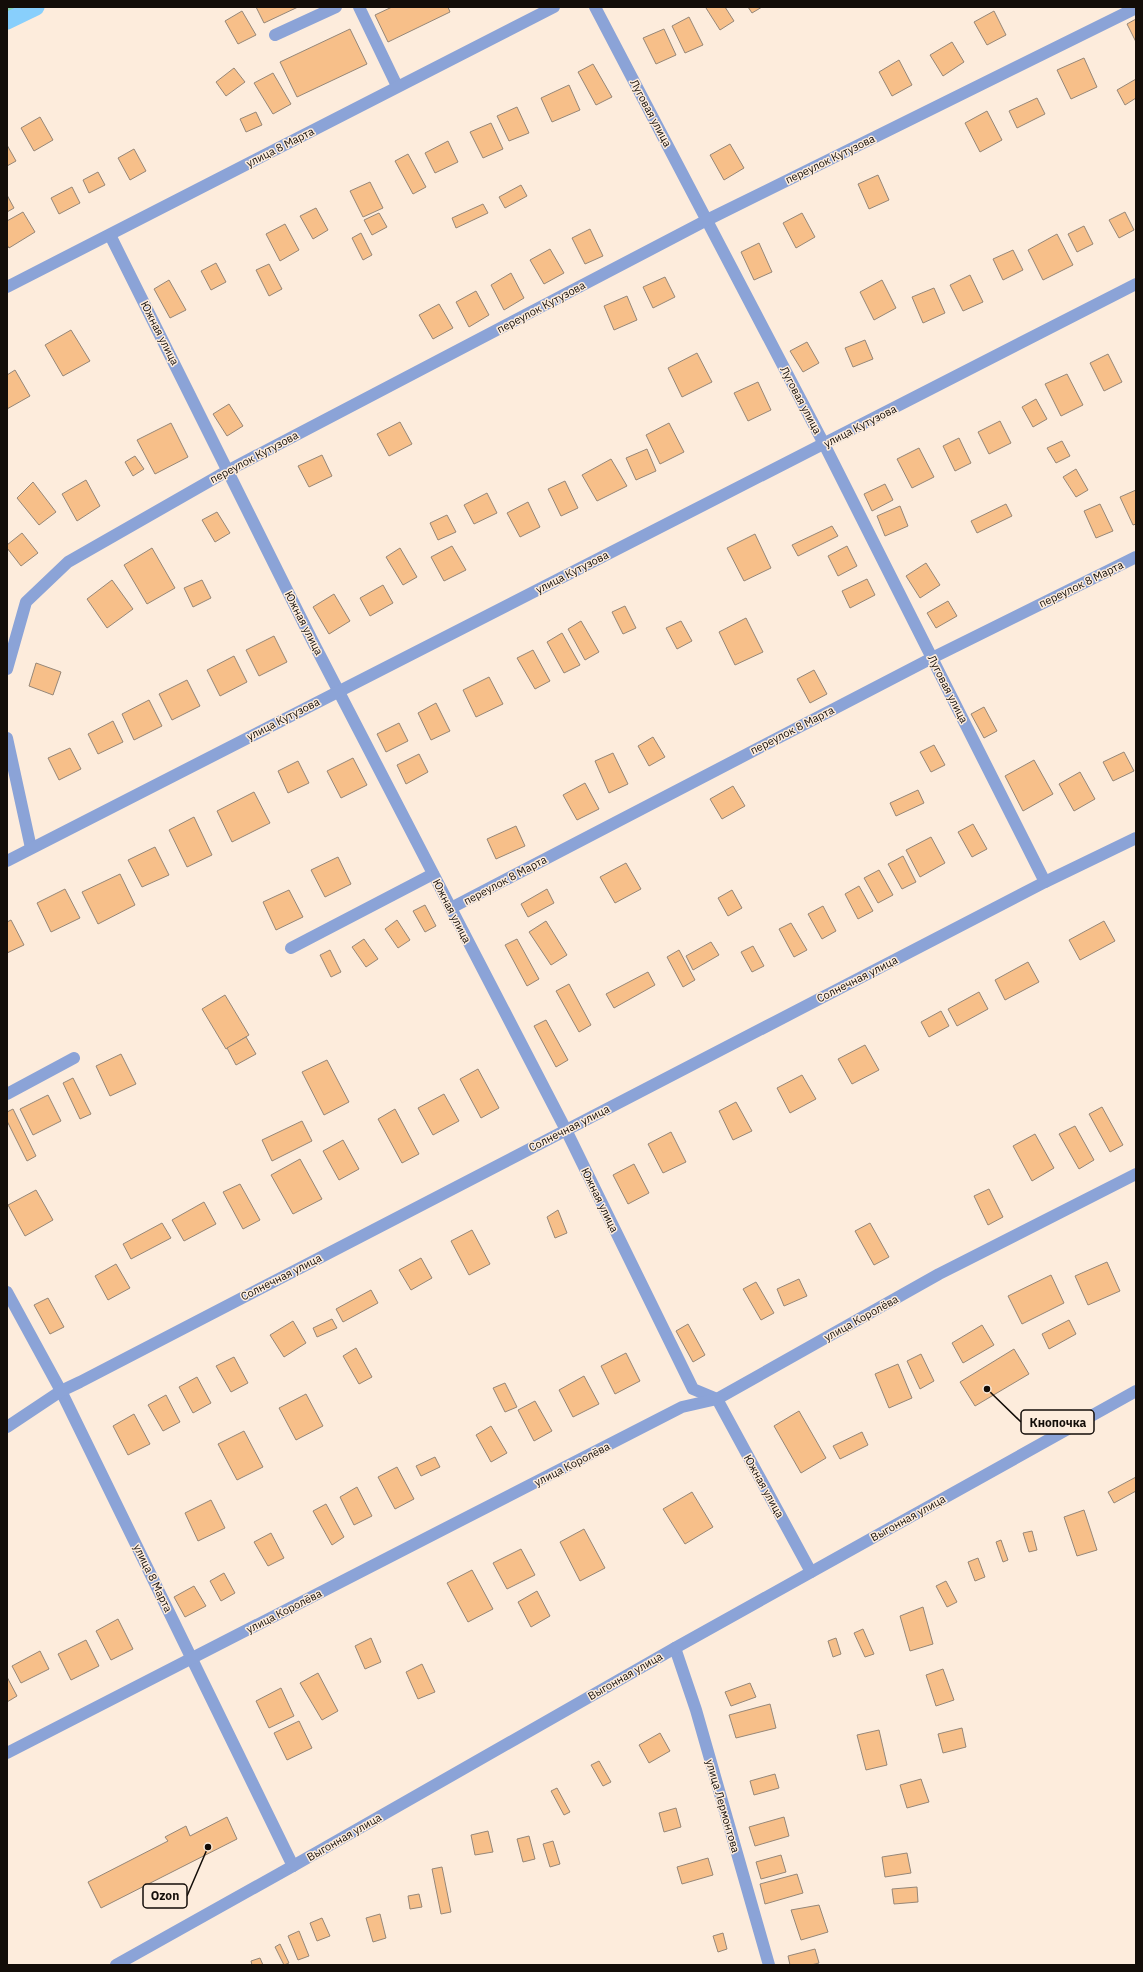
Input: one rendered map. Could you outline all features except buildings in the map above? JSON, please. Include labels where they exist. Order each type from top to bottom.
[{"type":"street","points":[[275,36],[336,7]]},
{"type":"street","points":[[359,7],[397,86]]},
{"type":"street","name":"улица 8 Марта","points":[[7,287],[397,86],[554,7]]},
{"type":"street","name":"Луговая улица","points":[[596,7],[824,444],[1044,882]]},
{"type":"street","name":"переулок Кутузова","points":[[7,669],[26,602],[68,562],[229,470],[707,220],[1136,8]]},
{"type":"street","name":"Южная улица","points":[[110,235],[229,470],[312,640],[566,1130],[693,1389],[717,1399],[811,1572]]},
{"type":"street","name":"улица Кутузова","points":[[7,861],[1136,284]]},
{"type":"street","name":"переулок 8 Марта","points":[[451,908],[932,658],[1136,557]]},
{"type":"street","points":[[7,738],[31,848]]},
{"type":"street","name":"Солнечная улица","points":[[7,1427],[61,1391],[1044,882],[1136,838]]},
{"type":"street","points":[[291,948],[433,874]]},
{"type":"street","points":[[7,1094],[74,1058]]},
{"type":"street","name":"улица Королёва","points":[[7,1753],[682,1408],[717,1399],[939,1274],[1136,1174]]},
{"type":"street","name":"улица 8 Марта","points":[[7,1292],[61,1391],[193,1658],[293,1866]]},
{"type":"street","name":"Выгонная улица","points":[[116,1965],[293,1866],[674,1648],[1136,1391]]},
{"type":"street","name":"улица Лермонтова","points":[[674,1648],[696,1710],[769,1965]]},
{"type":"green space","points":[[7,7],[36,7],[7,21]]},
{"type":"waterway","points":[[7,21],[36,7]]},
{"type":"place","name":"Кнопочка","points":[[987,1389]]},
{"type":"place","name":"Ozon","points":[[208,1847]]}]
